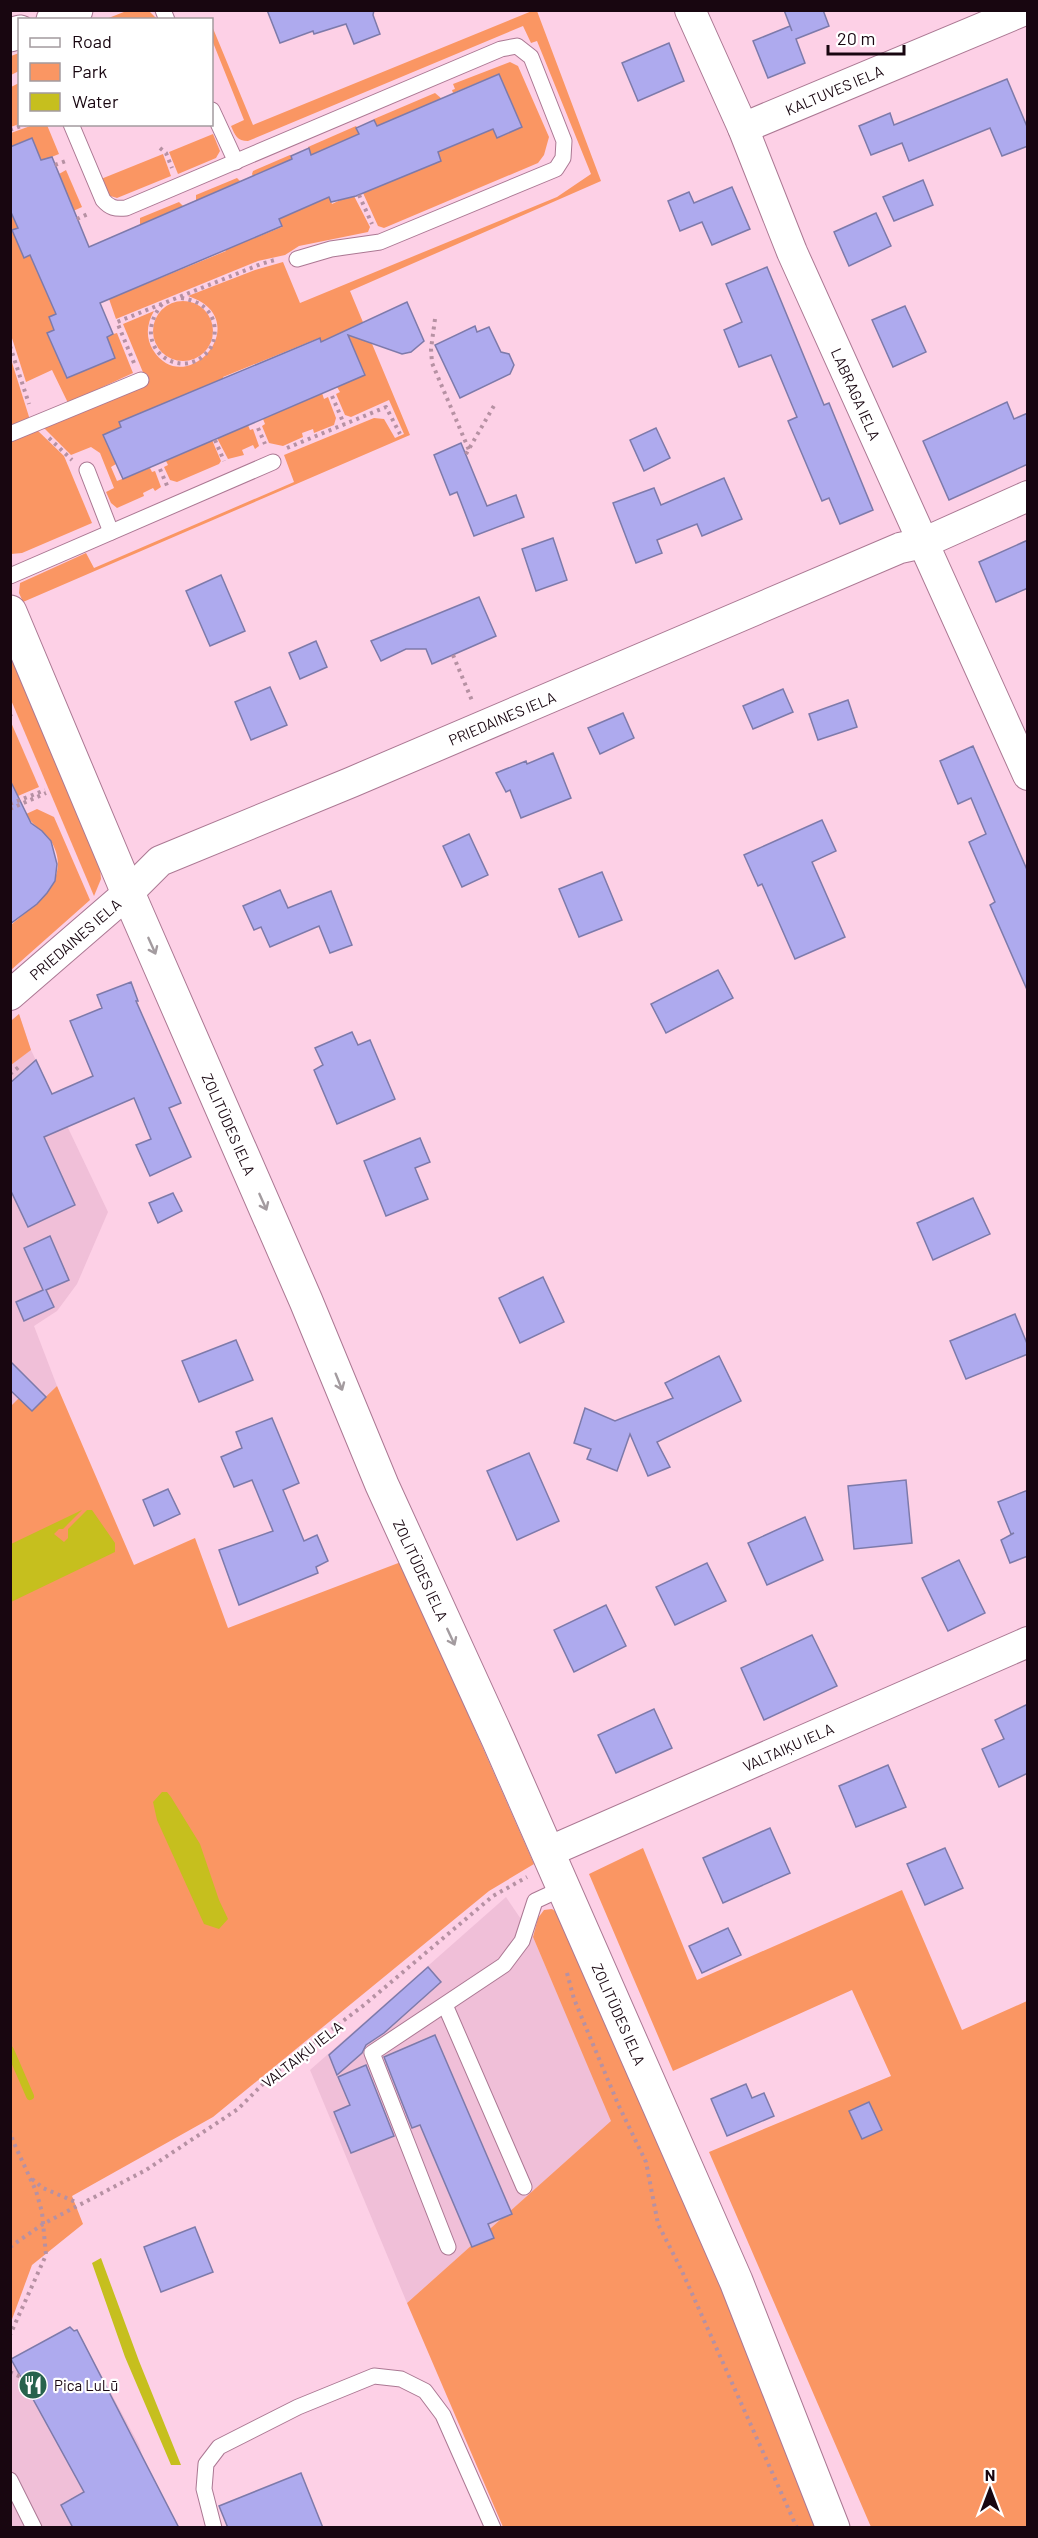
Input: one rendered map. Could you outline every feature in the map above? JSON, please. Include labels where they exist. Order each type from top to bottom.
[{"type":"street","points":[[58,18],[76,10]]},
{"type":"street","name":"LABRAGA IELA","points":[[690,10],[743,128],[792,252],[1028,775]]},
{"type":"street","name":"KALTUVES IELA","points":[[743,128],[1025,10]]},
{"type":"street","name":"PRIEDAINES IELA","points":[[10,995],[128,893],[160,861],[352,782],[900,548],[923,543],[1028,496]]},
{"type":"street","name":"ZOLITŪDES IELA","points":[[10,612],[128,893],[306,1301],[382,1485],[555,1868],[736,2281],[833,2528]]},
{"type":"street","name":"VALTAIĶU IELA","points":[[555,1868],[1028,1642]]},
{"type":"lane","points":[[72,126],[103,200],[108,206],[116,209],[126,208],[501,49],[517,46],[531,57],[564,141],[563,158],[556,170],[380,242],[331,249],[297,259]]},
{"type":"lane","points":[[213,112],[236,162]]},
{"type":"lane","points":[[10,434],[141,380]]},
{"type":"lane","points":[[10,576],[111,532],[270,455]]},
{"type":"lane","points":[[87,470],[111,532]]},
{"type":"lane","points":[[448,2247],[372,2053],[504,1965],[522,1941],[535,1901],[555,1868]]},
{"type":"lane","points":[[445,2005],[524,2187]]},
{"type":"lane","points":[[214,2528],[204,2489],[206,2464],[219,2447],[298,2407],[375,2376],[401,2379],[425,2391],[443,2415],[466,2461],[493,2528]]},
{"type":"lane","points":[[10,2480],[34,2528]]},
{"type":"path","points":[[359,195],[380,242]]},
{"type":"path","points":[[141,380],[117,322],[261,264],[280,259],[297,259]]},
{"type":"path","points":[[163,304],[152,319],[150,328],[155,348],[170,361],[190,363],[200,358],[213,343],[214,323],[203,306],[194,301],[177,298]]},
{"type":"path","points":[[435,319],[430,358],[467,452],[495,404]]},
{"type":"path","points":[[332,396],[344,424]]},
{"type":"path","points":[[258,428],[270,455]]},
{"type":"path","points":[[215,440],[225,464]]},
{"type":"path","points":[[66,455],[70,466]]},
{"type":"path","points":[[160,469],[169,489]]},
{"type":"path","points":[[453,655],[482,726]]},
{"type":"path","points":[[10,806],[46,792]]},
{"type":"path","points":[[10,1074],[20,1066]]},
{"type":"path","name":"VALTAIĶU IELA","points":[[10,2247],[79,2203],[146,2170],[238,2109],[270,2076],[364,2005],[493,1896],[518,1881],[555,1868]]},
{"type":"path","points":[[563,1963],[574,1999],[618,2104],[646,2162],[658,2224],[798,2528]]},
{"type":"path","points":[[10,2130],[36,2191],[43,2224],[46,2255],[10,2335]]},
{"type":"path","points":[[29,2176],[44,2188],[79,2203]]},
{"type":"path","points":[[10,2372],[21,2377]]},
{"type":"shaded area","points":[[19,1014],[31,1050],[108,1212],[77,1284],[57,1311],[34,1326],[57,1386],[32,1411],[11,1406],[10,1021]]},
{"type":"shaded area","points":[[506,1897],[533,1937],[612,2121],[407,2303],[310,2070]]},
{"type":"shaded area","points":[[77,2330],[139,2445],[144,2461],[179,2527],[11,2528],[11,2360],[39,2344],[53,2343]]},
{"type":"green space","points":[[129,10],[149,11],[156,18],[109,18]]},
{"type":"green space","points":[[532,11],[537,11],[601,181],[350,291],[410,435],[23,602],[19,593],[20,583],[86,553],[94,568],[294,482],[284,455],[374,418],[384,419],[395,438],[404,434],[389,400],[351,417],[345,415],[336,394],[340,392],[337,387],[365,374],[346,332],[321,342],[319,338],[223,377],[225,384],[120,422],[121,427],[104,435],[116,464],[111,467],[117,481],[150,468],[152,472],[155,471],[161,487],[155,491],[153,488],[143,493],[144,496],[117,508],[111,503],[106,492],[114,488],[100,453],[91,447],[71,455],[43,427],[147,382],[123,324],[154,311],[148,330],[150,345],[167,364],[182,367],[197,362],[209,351],[216,337],[217,321],[208,307],[188,296],[255,270],[283,262],[300,303],[557,197],[591,174],[537,41],[531,43],[523,26],[248,141],[239,139],[231,126],[244,120],[213,42],[213,28],[253,125]]},
{"type":"green space","points":[[18,53],[18,72],[11,75],[11,56]]},
{"type":"green space","points":[[510,62],[518,66],[549,137],[544,155],[538,163],[384,228],[378,226],[363,193],[441,161],[438,152],[493,129],[497,138],[522,127],[499,74],[453,93],[452,90],[455,89],[453,84]]},
{"type":"green space","points":[[18,84],[18,124],[11,127],[11,87]]},
{"type":"green space","points":[[435,93],[442,99],[374,128],[374,119]]},
{"type":"green space","points":[[30,126],[47,126],[59,154],[49,158],[45,163],[44,159],[41,160],[31,138],[11,147],[11,133]]},
{"type":"green space","points":[[356,126],[362,133],[308,156],[308,147]]},
{"type":"green space","points":[[213,134],[220,151],[216,158],[178,174],[169,152]]},
{"type":"green space","points":[[163,154],[171,176],[117,198],[107,195],[101,179]]},
{"type":"green space","points":[[290,155],[296,161],[253,176],[253,171]]},
{"type":"green space","points":[[66,170],[82,207],[71,212],[59,174]]},
{"type":"green space","points":[[237,178],[240,181],[196,201],[196,195]]},
{"type":"green space","points":[[353,194],[370,227],[368,232],[299,246],[285,255],[258,261],[116,319],[109,299],[226,251],[223,243],[252,231],[255,238],[282,227],[279,219],[329,197],[332,204]]},
{"type":"green space","points":[[179,202],[183,206],[140,225],[140,218]]},
{"type":"green space","points":[[10,210],[18,228],[13,230],[30,255],[56,314],[49,317],[54,330],[47,333],[59,360],[74,375],[115,358],[105,334],[117,333],[133,373],[68,403],[52,370],[26,382],[11,335]]},
{"type":"green space","points":[[183,301],[204,310],[213,331],[204,352],[183,361],[162,352],[153,331],[162,310]]},
{"type":"green space","points":[[10,356],[30,420],[10,428]]},
{"type":"green space","points":[[322,393],[324,399],[328,397],[336,418],[334,425],[314,433],[313,429],[302,433],[303,437],[283,446],[269,443],[262,426],[265,424],[263,419]]},
{"type":"green space","points":[[248,425],[250,430],[253,429],[259,446],[255,449],[253,445],[242,450],[244,455],[228,459],[217,438]]},
{"type":"green space","points":[[36,429],[64,456],[92,523],[22,553],[11,554],[11,439]]},
{"type":"green space","points":[[212,440],[221,461],[219,464],[177,482],[170,480],[164,467],[168,465],[166,461]]},
{"type":"green space","points":[[10,639],[100,868],[101,879],[94,896],[11,700]]},
{"type":"green space","points":[[10,720],[39,787],[11,799]]},
{"type":"green space","points":[[37,809],[54,817],[90,900],[11,970],[10,926],[40,900],[48,890],[58,868],[57,855],[51,841],[26,814]]},
{"type":"green space","points":[[19,1014],[31,1050],[11,1065],[11,1021]]},
{"type":"green space","points":[[57,1386],[134,1565],[195,1538],[228,1628],[401,1562],[534,1864],[489,1891],[213,2117],[72,2196],[83,2224],[32,2265],[11,2322],[11,1406],[19,1398],[32,1410]]},
{"type":"green space","points":[[643,1848],[697,1980],[902,1890],[962,2030],[1027,2001],[1027,2527],[871,2527],[709,2152],[891,2076],[852,1990],[673,2071],[589,1874]]},
{"type":"green space","points":[[552,1909],[559,1914],[825,2527],[503,2527],[407,2303],[611,2121],[533,1937],[538,1918],[544,1910]]},
{"type":"water","points":[[82,1510],[63,1529],[59,1529],[54,1534],[64,1542],[68,1538],[68,1529],[87,1510],[92,1510],[115,1543],[115,1552],[11,1602],[11,1544]]},
{"type":"water","points":[[162,1792],[167,1792],[171,1797],[200,1844],[228,1919],[219,1929],[204,1924],[157,1820],[153,1802]]},
{"type":"water","points":[[101,2258],[181,2465],[171,2465],[125,2357],[92,2263]]},
{"type":"building","points":[[267,10],[374,10],[373,15],[380,34],[354,44],[346,24],[314,34],[313,31],[280,43]]},
{"type":"building","points":[[784,10],[823,10],[829,26],[796,39],[805,63],[768,78],[753,41],[790,26],[792,31]]},
{"type":"building","points":[[669,43],[684,81],[638,101],[622,63]]},
{"type":"building","points":[[499,74],[522,127],[497,138],[493,129],[438,152],[441,161],[356,196],[331,202],[329,197],[279,219],[282,226],[100,303],[113,334],[107,337],[115,358],[67,378],[47,333],[54,330],[49,317],[56,314],[30,255],[24,258],[12,230],[18,228],[10,210],[10,147],[32,138],[41,160],[52,157],[89,247],[292,159],[291,156],[309,148],[311,155],[359,134],[356,128],[374,120],[377,126]]},
{"type":"building","points":[[1007,79],[1028,129],[1028,146],[1002,156],[990,128],[909,161],[902,143],[871,155],[859,126],[890,113],[894,125]]},
{"type":"building","points":[[923,180],[933,205],[894,221],[883,197]]},
{"type":"building","points":[[732,187],[750,229],[712,245],[702,222],[680,231],[668,201],[689,192],[694,203]]},
{"type":"building","points":[[876,213],[891,246],[849,266],[834,232]]},
{"type":"building","points":[[767,267],[824,405],[829,403],[873,510],[840,524],[829,498],[822,501],[788,421],[797,417],[771,355],[739,367],[724,330],[742,322],[726,284]]},
{"type":"building","points":[[407,302],[424,341],[411,352],[402,354],[348,335],[365,375],[123,479],[103,435],[121,427],[119,422],[320,338],[321,342]]},
{"type":"building","points":[[905,306],[926,352],[893,367],[872,320]]},
{"type":"building","points":[[475,326],[477,332],[489,327],[501,352],[509,354],[514,365],[510,374],[460,398],[435,345]]},
{"type":"building","points":[[1007,402],[1014,419],[1028,413],[1028,464],[949,500],[923,441]]},
{"type":"building","points":[[656,428],[670,458],[644,471],[630,440]]},
{"type":"building","points":[[461,443],[487,506],[516,495],[524,517],[474,536],[457,492],[450,495],[434,455]]},
{"type":"building","points":[[724,478],[742,519],[702,536],[697,524],[657,540],[662,553],[636,563],[613,503],[654,488],[661,505]]},
{"type":"building","points":[[553,538],[567,580],[536,591],[522,549]]},
{"type":"building","points":[[1028,540],[1028,588],[996,602],[979,562]]},
{"type":"building","points":[[221,575],[245,631],[210,646],[186,591]]},
{"type":"building","points":[[479,597],[496,636],[432,664],[426,649],[406,649],[381,661],[371,641]]},
{"type":"building","points":[[316,641],[327,667],[300,679],[289,653]]},
{"type":"building","points":[[270,687],[287,725],[251,740],[235,702]]},
{"type":"building","points":[[783,689],[793,712],[753,729],[743,706]]},
{"type":"building","points":[[848,700],[857,727],[818,740],[809,714]]},
{"type":"building","points":[[623,713],[634,738],[600,754],[588,728]]},
{"type":"building","points":[[973,746],[1028,872],[1028,992],[990,905],[995,902],[969,842],[986,834],[971,798],[958,804],[940,761]]},
{"type":"building","points":[[553,753],[571,798],[521,818],[510,790],[506,792],[496,773]]},
{"type":"building","points":[[10,780],[31,823],[51,841],[57,864],[55,881],[47,893],[37,904],[10,924]]},
{"type":"building","points":[[822,820],[836,851],[812,862],[845,937],[795,959],[762,884],[758,886],[744,855]]},
{"type":"building","points":[[469,834],[488,875],[462,887],[443,846]]},
{"type":"building","points":[[602,872],[622,920],[579,937],[559,889]]},
{"type":"building","points":[[280,890],[288,908],[331,891],[352,945],[330,953],[319,926],[270,947],[261,927],[254,930],[243,906]]},
{"type":"building","points":[[718,970],[733,998],[666,1033],[651,1004]]},
{"type":"building","points":[[131,982],[138,1001],[136,1001],[181,1103],[169,1108],[191,1157],[150,1176],[136,1145],[151,1139],[134,1098],[44,1137],[75,1205],[28,1227],[10,1189],[10,1083],[36,1060],[52,1094],[93,1076],[70,1021],[102,1008],[97,995]]},
{"type":"building","points":[[352,1032],[358,1045],[370,1040],[395,1099],[337,1124],[314,1070],[323,1065],[315,1048]]},
{"type":"building","points":[[420,1138],[430,1162],[415,1168],[428,1199],[386,1216],[364,1161]]},
{"type":"building","points":[[173,1193],[182,1211],[158,1223],[149,1203]]},
{"type":"building","points":[[973,1198],[990,1234],[933,1260],[917,1223]]},
{"type":"building","points":[[50,1236],[69,1280],[46,1290],[54,1307],[24,1321],[16,1302],[43,1290],[24,1248]]},
{"type":"building","points":[[543,1277],[564,1322],[520,1343],[499,1298]]},
{"type":"building","points":[[1015,1314],[1028,1346],[1028,1354],[966,1379],[950,1341]]},
{"type":"building","points":[[236,1340],[253,1380],[199,1402],[182,1361]]},
{"type":"building","points":[[719,1356],[741,1401],[657,1442],[670,1467],[648,1476],[630,1434],[617,1471],[587,1459],[591,1449],[574,1443],[585,1408],[615,1421],[673,1398],[665,1383]]},
{"type":"building","points":[[10,1361],[46,1397],[32,1411],[10,1390]]},
{"type":"building","points":[[272,1418],[299,1483],[283,1490],[304,1541],[317,1535],[328,1561],[316,1567],[318,1573],[239,1605],[219,1550],[273,1531],[252,1480],[234,1487],[221,1457],[242,1448],[236,1432]]},
{"type":"building","points":[[529,1453],[559,1521],[517,1540],[487,1471]]},
{"type":"building","points":[[906,1480],[912,1543],[854,1549],[848,1486]]},
{"type":"building","points":[[168,1489],[180,1514],[154,1526],[143,1500]]},
{"type":"building","points":[[1028,1490],[1028,1556],[1010,1563],[1001,1540],[1014,1533],[1011,1534],[998,1502]]},
{"type":"building","points":[[805,1517],[823,1560],[767,1585],[748,1543]]},
{"type":"building","points":[[959,1560],[985,1613],[948,1631],[922,1578]]},
{"type":"building","points":[[707,1563],[726,1601],[675,1625],[656,1587]]},
{"type":"building","points":[[606,1605],[626,1646],[574,1672],[554,1630]]},
{"type":"building","points":[[812,1635],[837,1686],[764,1720],[741,1668]]},
{"type":"building","points":[[1028,1704],[1028,1773],[999,1787],[982,1749],[1004,1739],[995,1720]]},
{"type":"building","points":[[654,1709],[672,1748],[616,1773],[598,1735]]},
{"type":"building","points":[[888,1765],[906,1807],[856,1827],[839,1786]]},
{"type":"building","points":[[770,1828],[790,1873],[723,1903],[703,1858]]},
{"type":"building","points":[[945,1848],[963,1888],[925,1905],[907,1864]]},
{"type":"building","points":[[728,1928],[741,1955],[702,1973],[689,1946]]},
{"type":"building","points":[[428,1967],[441,1982],[384,2033],[366,2045],[362,2053],[337,2075],[329,2055]]},
{"type":"building","points":[[435,2035],[512,2214],[488,2224],[494,2238],[472,2247],[420,2125],[412,2128],[384,2057]]},
{"type":"building","points":[[366,2065],[394,2136],[351,2153],[334,2112],[350,2105],[338,2077]]},
{"type":"building","points":[[746,2084],[752,2098],[764,2093],[774,2116],[727,2136],[711,2099]]},
{"type":"building","points":[[869,2102],[882,2130],[862,2139],[849,2111]]},
{"type":"building","points":[[195,2227],[213,2272],[161,2292],[144,2247]]},
{"type":"building","points":[[70,2327],[74,2331],[77,2330],[179,2528],[73,2528],[61,2505],[84,2492],[11,2359]]},
{"type":"building","points":[[301,2473],[323,2528],[228,2528],[219,2506]]},
{"type":"waterway","points":[[10,2050],[30,2096]]},
{"type":"place","name":"Pica LuLū","points":[[33,2385]]}]
